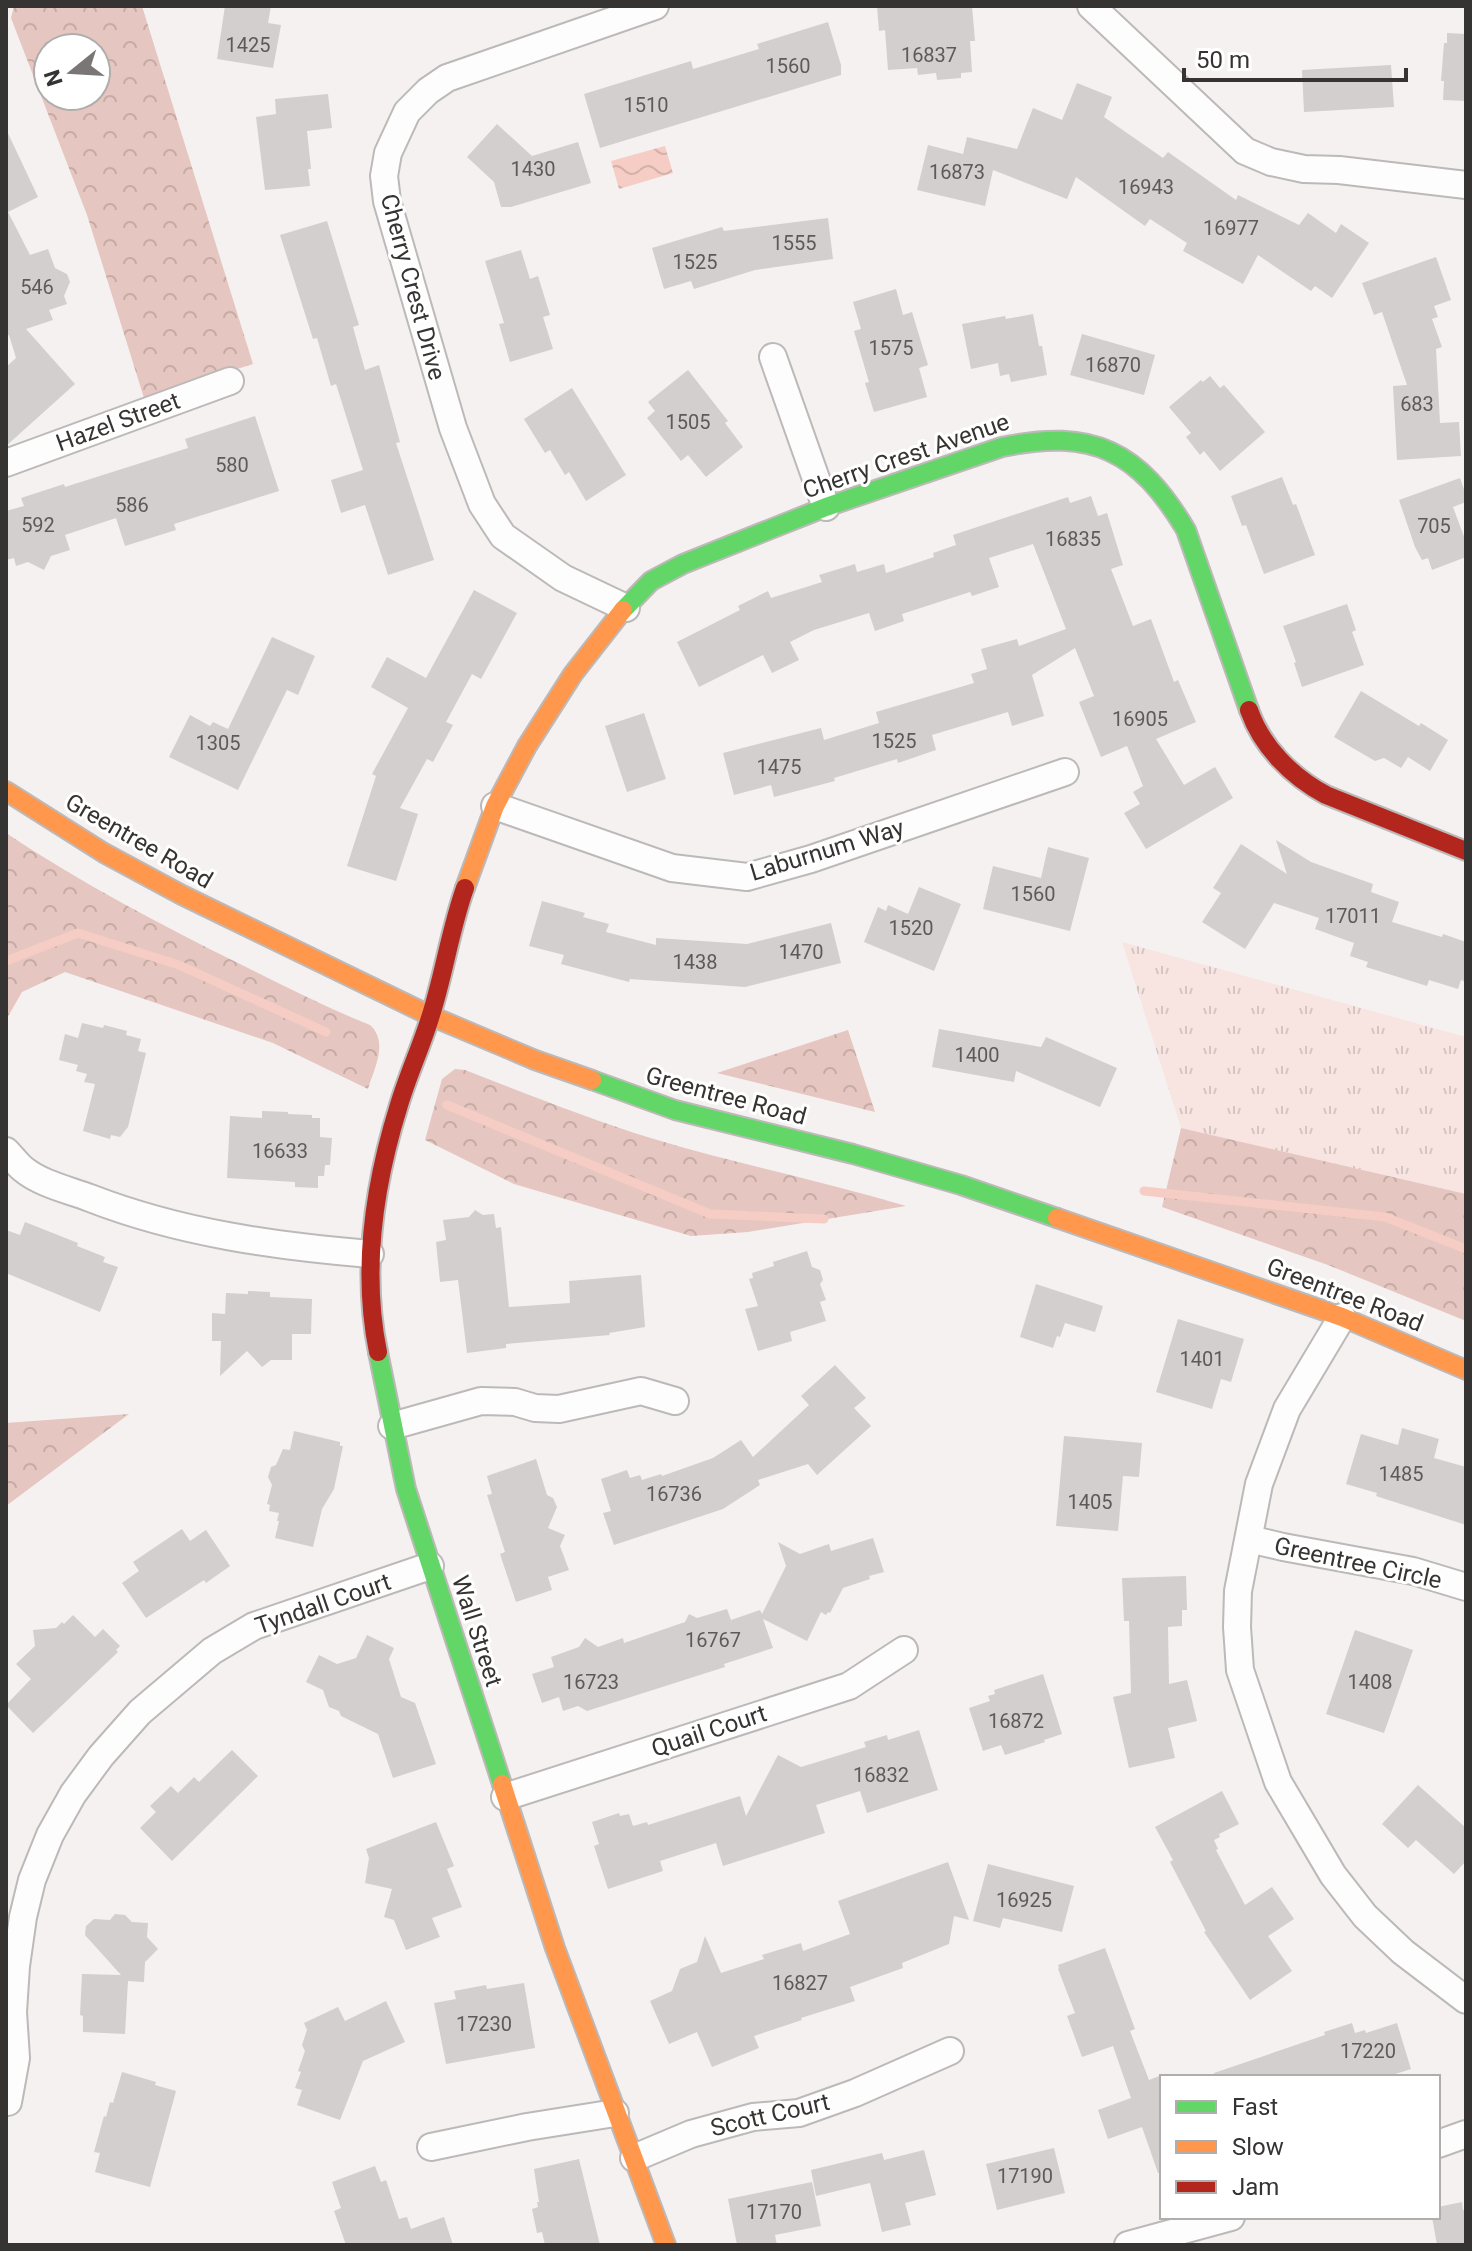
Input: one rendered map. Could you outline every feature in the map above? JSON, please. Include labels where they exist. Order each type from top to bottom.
[{"type":"street","name":"Cherry Crest Drive","points":[[626,608],[563,578],[503,536],[482,504],[453,428],[387,201],[384,176],[388,153],[407,112],[428,91],[447,78],[655,6]]},
{"type":"street","points":[[1091,6],[1245,151],[1271,162],[1304,169],[1339,170],[1466,185]]},
{"type":"street","points":[[773,357],[826,507]]},
{"type":"street","name":"Hazel Street","points":[[6,463],[230,381]]},
{"type":"street","name":"Cherry Crest Avenue","points":[[431,1016],[459,906],[495,806],[527,746],[573,674],[612,622],[651,581],[683,564],[826,507],[1025,441],[1068,439],[1106,449],[1127,459],[1160,487],[1175,507],[1186,530],[1255,726],[1279,760],[1309,786],[1326,795],[1466,851]]},
{"type":"street","name":"Laburnum Way","points":[[495,806],[672,868],[747,877],[811,859],[1065,772]]},
{"type":"street","name":"Greentree Road","points":[[6,791],[104,853],[182,895],[431,1016],[535,1060],[675,1110],[853,1154],[961,1185],[1342,1317],[1466,1370]]},
{"type":"street","name":"Wall Street","points":[[431,1016],[385,1153],[370,1254],[376,1341],[392,1426],[406,1489],[430,1566],[555,1948],[666,2245]]},
{"type":"street","points":[[6,1151],[23,1169],[45,1181],[114,1207],[197,1232],[300,1248],[370,1254]]},
{"type":"street","name":"Greentree Circle","points":[[1342,1317],[1287,1409],[1259,1484],[1238,1591],[1240,1670],[1278,1782],[1333,1875],[1365,1916],[1403,1952],[1466,2000]]},
{"type":"street","points":[[392,1426],[481,1401],[515,1402],[535,1408],[559,1409],[641,1391],[675,1401]]},
{"type":"street","name":"Greentree Circle","points":[[1249,1539],[1413,1571],[1466,1587]]},
{"type":"street","name":"Tyndall Court","points":[[8,2102],[16,2058],[13,2012],[16,1966],[32,1880],[50,1835],[73,1794],[101,1756],[140,1712],[212,1651],[254,1626],[430,1566]]},
{"type":"street","name":"Quail Court","points":[[505,1797],[849,1686],[904,1650]]},
{"type":"street","name":"Scott Court","points":[[634,2158],[703,2130],[753,2117],[799,2113],[855,2093],[950,2051]]},
{"type":"street","points":[[431,2147],[615,2113]]},
{"type":"street","points":[[1440,2143],[1466,2134]]},
{"type":"street","points":[[1128,2245],[1224,2219]]},
{"type":"green space","points":[[14,6],[142,6],[253,364],[144,398],[87,215],[47,112],[112,112],[112,32],[32,32],[32,72],[11,18]]},
{"type":"green space","points":[[6,833],[152,919],[290,989],[370,1025],[379,1039],[379,1047],[368,1089],[273,1043],[65,972],[22,992],[6,1020]]},
{"type":"green space","points":[[1122,942],[1466,1037],[1466,1194],[1181,1128]]},
{"type":"green space","points":[[848,1030],[875,1112],[717,1073]]},
{"type":"green space","points":[[455,1069],[654,1139],[906,1206],[748,1232],[691,1236],[514,1184],[425,1140],[442,1079]]},
{"type":"green space","points":[[1181,1128],[1466,1194],[1466,1321],[1328,1265],[1162,1207]]},
{"type":"green space","points":[[129,1414],[6,1506],[6,1423]]},
{"type":"water","points":[[665,146],[673,173],[619,189],[611,161]]},
{"type":"building","points":[[225,6],[271,6],[268,23],[281,25],[273,68],[217,59]]},
{"type":"building","points":[[877,6],[972,6],[975,41],[970,41],[972,72],[961,73],[961,78],[937,80],[936,73],[918,75],[917,68],[888,70],[885,30],[879,31]]},
{"type":"building","points":[[828,22],[841,75],[600,148],[584,94],[691,61],[693,69],[759,49],[757,44]]},
{"type":"building","points":[[1447,33],[1466,34],[1466,101],[1443,100],[1444,81],[1441,81]]},
{"type":"building","points":[[1391,65],[1394,107],[1304,112],[1302,70]]},
{"type":"building","points":[[1077,83],[1112,97],[1104,117],[1163,158],[1168,152],[1236,200],[1238,195],[1299,225],[1308,213],[1336,233],[1341,224],[1369,243],[1332,298],[1315,286],[1311,291],[1258,255],[1243,284],[1183,251],[1187,243],[1150,219],[1145,226],[1076,177],[1067,199],[993,170],[985,206],[917,190],[928,145],[963,154],[967,137],[1017,149],[1033,108],[1062,120]]},
{"type":"building","points":[[328,94],[332,128],[307,131],[310,186],[265,190],[256,117],[276,114],[275,99]]},
{"type":"building","points":[[497,124],[532,156],[578,142],[591,183],[511,207],[501,207],[494,182],[467,157]]},
{"type":"building","points":[[6,129],[38,197],[8,212],[30,255],[48,249],[55,268],[67,274],[70,282],[64,296],[67,304],[49,310],[53,320],[26,329],[75,384],[6,446],[6,367],[16,358],[9,335],[6,336]]},
{"type":"building","points":[[828,218],[833,259],[755,270],[694,289],[691,281],[664,289],[652,248],[722,227],[724,231]]},
{"type":"building","points":[[327,221],[359,325],[353,327],[365,370],[379,365],[400,442],[396,443],[434,560],[388,575],[365,505],[341,513],[331,480],[363,470],[336,384],[331,386],[317,338],[313,339],[280,235]]},
{"type":"building","points":[[521,250],[530,279],[538,276],[550,315],[543,317],[553,349],[510,362],[499,324],[504,323],[485,261]]},
{"type":"building","points":[[1436,257],[1451,300],[1434,306],[1438,317],[1432,319],[1442,347],[1436,349],[1440,423],[1459,422],[1461,456],[1397,460],[1393,386],[1407,385],[1382,312],[1374,315],[1362,283]]},
{"type":"building","points":[[896,289],[903,315],[912,312],[928,365],[919,368],[927,397],[874,412],[854,331],[861,329],[853,302]]},
{"type":"building","points":[[1033,314],[1047,375],[1011,382],[1009,374],[1000,376],[998,363],[971,369],[962,324]]},
{"type":"building","points":[[1082,334],[1155,355],[1144,395],[1070,375]]},
{"type":"building","points":[[688,370],[728,421],[725,423],[743,447],[706,477],[688,455],[681,461],[647,418],[655,411],[648,402]]},
{"type":"building","points":[[1210,376],[1220,388],[1224,385],[1265,432],[1220,471],[1204,451],[1200,455],[1186,437],[1191,433],[1169,407]]},
{"type":"building","points":[[572,388],[626,475],[586,501],[569,472],[565,475],[550,450],[545,453],[524,419]]},
{"type":"building","points":[[255,416],[279,491],[174,524],[176,530],[125,546],[116,518],[65,535],[70,550],[51,556],[44,570],[28,562],[16,566],[14,558],[6,560],[6,511],[24,506],[21,498],[188,448],[185,439]]},
{"type":"building","points":[[1282,477],[1315,555],[1264,574],[1246,525],[1242,526],[1231,496]]},
{"type":"building","points":[[1460,478],[1466,502],[1453,507],[1466,542],[1466,557],[1432,570],[1428,558],[1422,560],[1415,547],[1399,500]]},
{"type":"building","points":[[1091,496],[1098,516],[1107,513],[1123,565],[1111,569],[1133,626],[1151,619],[1174,682],[1178,680],[1196,722],[1156,739],[1184,785],[1215,767],[1233,798],[1146,849],[1124,813],[1140,804],[1133,792],[1143,786],[1127,746],[1101,757],[1079,702],[1094,696],[1075,648],[1032,675],[1044,716],[1012,726],[1008,712],[932,735],[936,750],[898,763],[897,759],[834,778],[835,781],[774,797],[771,785],[734,795],[723,753],[821,728],[824,740],[879,723],[876,712],[974,683],[971,674],[987,669],[981,649],[1017,639],[1019,646],[1066,629],[1033,544],[989,558],[999,587],[972,596],[970,592],[902,614],[904,621],[875,631],[869,613],[814,630],[790,642],[799,660],[772,673],[763,655],[699,687],[677,642],[740,610],[738,606],[768,591],[771,598],[822,582],[819,575],[855,564],[857,572],[884,564],[886,573],[934,557],[933,553],[956,545],[953,535],[1068,497],[1070,503]]},
{"type":"building","points":[[474,590],[517,613],[481,679],[472,674],[446,722],[453,725],[433,762],[427,759],[400,808],[418,814],[396,881],[347,866],[376,776],[372,774],[408,708],[371,687],[387,657],[426,678]]},
{"type":"building","points":[[1347,604],[1356,630],[1352,632],[1364,665],[1302,687],[1283,626]]},
{"type":"building","points":[[272,637],[315,656],[298,695],[287,690],[238,790],[169,757],[190,715],[210,726],[213,722],[228,729]]},
{"type":"building","points":[[1361,691],[1448,740],[1430,771],[1408,757],[1401,768],[1384,758],[1375,761],[1334,737]]},
{"type":"building","points":[[644,713],[666,779],[627,792],[605,726]]},
{"type":"building","points":[[1276,840],[1311,862],[1373,884],[1371,892],[1399,902],[1392,922],[1466,942],[1466,982],[1461,980],[1458,989],[1429,980],[1427,986],[1366,967],[1368,962],[1350,956],[1354,943],[1315,929],[1319,918],[1274,903],[1245,949],[1202,922],[1221,893],[1213,888],[1241,844],[1287,874]]},
{"type":"building","points":[[1048,847],[1089,858],[1070,931],[983,909],[993,866],[1041,878]]},
{"type":"building","points":[[919,887],[961,904],[934,971],[864,942],[878,907],[886,911],[888,905],[908,914]]},
{"type":"building","points":[[542,901],[585,913],[583,917],[609,924],[606,932],[656,945],[656,938],[747,944],[831,923],[841,963],[745,987],[630,979],[629,982],[561,964],[564,955],[529,946]]},
{"type":"building","points":[[82,1023],[127,1031],[126,1035],[141,1039],[138,1051],[146,1053],[128,1127],[120,1137],[111,1135],[110,1139],[83,1131],[95,1084],[84,1082],[87,1074],[76,1071],[78,1065],[59,1060],[65,1034],[78,1038]]},
{"type":"building","points":[[939,1029],[1041,1047],[1046,1037],[1117,1068],[1100,1107],[1016,1071],[1014,1082],[932,1067]]},
{"type":"building","points":[[262,1111],[320,1118],[320,1137],[332,1138],[330,1165],[325,1165],[324,1176],[318,1176],[318,1188],[295,1187],[295,1182],[227,1178],[230,1116],[262,1118]]},
{"type":"building","points":[[475,1210],[483,1215],[494,1214],[496,1228],[501,1227],[509,1307],[570,1303],[569,1281],[641,1275],[645,1327],[610,1335],[506,1344],[506,1348],[467,1353],[458,1280],[440,1282],[436,1242],[446,1240],[443,1220],[469,1217]]},
{"type":"building","points":[[25,1222],[78,1243],[77,1246],[105,1257],[103,1262],[118,1267],[100,1312],[6,1273],[6,1230],[20,1235]]},
{"type":"building","points":[[807,1251],[812,1267],[820,1270],[823,1280],[820,1284],[826,1300],[820,1302],[826,1321],[790,1332],[792,1341],[758,1351],[745,1309],[758,1306],[749,1279],[753,1278],[752,1273],[774,1266],[773,1262]]},
{"type":"building","points":[[1036,1284],[1103,1306],[1095,1332],[1065,1323],[1053,1348],[1020,1337]]},
{"type":"building","points":[[248,1291],[270,1292],[270,1297],[312,1299],[311,1334],[292,1334],[292,1360],[271,1360],[262,1367],[247,1351],[220,1376],[221,1341],[212,1341],[212,1313],[225,1314],[226,1293],[248,1294]]},
{"type":"building","points":[[1178,1319],[1244,1339],[1231,1382],[1221,1379],[1212,1409],[1156,1392]]},
{"type":"building","points":[[835,1365],[866,1398],[854,1408],[871,1426],[817,1475],[808,1464],[758,1480],[760,1485],[723,1509],[614,1545],[603,1513],[611,1511],[601,1479],[627,1470],[630,1478],[640,1475],[642,1480],[662,1476],[713,1458],[741,1440],[753,1457],[809,1405],[801,1396]]},
{"type":"building","points":[[1402,1428],[1439,1439],[1434,1458],[1466,1467],[1466,1525],[1346,1484],[1361,1434],[1398,1445]]},
{"type":"building","points":[[294,1431],[340,1442],[343,1446],[334,1489],[322,1509],[313,1547],[275,1538],[279,1513],[269,1511],[270,1505],[267,1504],[272,1485],[268,1477],[271,1467],[276,1465],[283,1449],[290,1450]]},
{"type":"building","points":[[1064,1436],[1142,1443],[1139,1477],[1123,1476],[1118,1531],[1056,1526]]},
{"type":"building","points":[[536,1459],[547,1495],[553,1498],[557,1507],[548,1528],[565,1535],[560,1546],[569,1570],[548,1577],[552,1590],[516,1602],[500,1554],[505,1552],[487,1495],[492,1494],[487,1476]]},
{"type":"building","points":[[182,1529],[190,1541],[206,1530],[230,1566],[146,1618],[122,1583],[139,1571],[133,1562]]},
{"type":"building","points":[[873,1538],[884,1572],[843,1588],[830,1613],[826,1615],[821,1612],[807,1641],[763,1619],[773,1648],[724,1664],[725,1667],[587,1711],[578,1706],[563,1711],[559,1697],[542,1703],[532,1674],[554,1667],[551,1657],[579,1647],[585,1638],[598,1647],[623,1638],[624,1643],[685,1622],[689,1614],[697,1618],[727,1609],[731,1620],[760,1610],[762,1614],[786,1566],[778,1542],[800,1554],[829,1544],[831,1551]]},
{"type":"building","points":[[1186,1576],[1187,1610],[1182,1610],[1182,1626],[1168,1627],[1169,1684],[1187,1680],[1197,1721],[1168,1728],[1175,1758],[1129,1768],[1113,1697],[1131,1693],[1129,1621],[1124,1621],[1122,1578]]},
{"type":"building","points":[[73,1615],[95,1637],[103,1629],[120,1646],[116,1650],[118,1652],[33,1733],[6,1705],[31,1679],[16,1664],[35,1646],[33,1630],[56,1628]]},
{"type":"building","points":[[1355,1630],[1413,1650],[1384,1733],[1326,1714]]},
{"type":"building","points":[[367,1635],[394,1648],[389,1659],[401,1697],[415,1703],[436,1764],[393,1778],[378,1734],[341,1716],[339,1711],[329,1707],[323,1690],[306,1682],[319,1655],[337,1664],[356,1658]]},
{"type":"building","points":[[1043,1674],[1062,1734],[1005,1755],[1001,1745],[983,1751],[969,1708],[990,1701],[988,1696],[995,1694],[994,1690]]},
{"type":"building","points":[[919,1730],[938,1790],[867,1813],[860,1791],[816,1805],[825,1833],[723,1866],[716,1843],[660,1861],[663,1871],[608,1889],[594,1846],[599,1844],[592,1822],[619,1813],[620,1816],[629,1814],[633,1826],[647,1822],[648,1825],[740,1796],[746,1816],[778,1755],[801,1767],[866,1747],[864,1742],[887,1735],[888,1740]]},
{"type":"building","points":[[232,1750],[258,1776],[172,1861],[140,1828],[156,1812],[150,1806],[171,1786],[178,1793],[194,1777],[199,1782]]},
{"type":"building","points":[[1418,1785],[1466,1828],[1466,1861],[1454,1874],[1416,1840],[1408,1848],[1382,1824]]},
{"type":"building","points":[[1222,1791],[1239,1824],[1219,1834],[1220,1837],[1214,1840],[1216,1850],[1245,1905],[1272,1887],[1294,1919],[1268,1936],[1292,1971],[1250,2000],[1204,1932],[1155,1827]]},
{"type":"building","points":[[436,1822],[454,1866],[447,1869],[462,1907],[432,1918],[440,1937],[406,1950],[394,1920],[384,1917],[392,1889],[365,1883],[369,1858],[366,1849]]},
{"type":"building","points":[[948,1862],[969,1920],[954,1916],[949,1944],[902,1963],[903,1968],[850,1987],[855,2001],[754,2036],[759,2048],[712,2067],[697,2032],[669,2044],[650,2001],[672,1991],[680,1969],[697,1962],[705,1936],[721,1973],[764,1959],[762,1955],[801,1943],[803,1951],[850,1934],[838,1901]]},
{"type":"building","points":[[988,1864],[1074,1886],[1062,1932],[1003,1918],[1000,1928],[973,1921]]},
{"type":"building","points":[[115,1914],[125,1915],[132,1922],[148,1923],[147,1937],[158,1949],[145,1962],[144,1982],[128,1981],[125,2034],[83,2032],[83,2016],[80,2015],[82,1974],[121,1975],[85,1935],[86,1926],[94,1919],[110,1920]]},
{"type":"building","points":[[1105,1948],[1135,2029],[1130,2031],[1149,2080],[1160,2076],[1160,2172],[1142,2127],[1108,2139],[1098,2110],[1131,2098],[1113,2046],[1082,2057],[1067,2016],[1075,2013],[1058,1965]]},
{"type":"building","points":[[524,1983],[535,2048],[446,2064],[434,2003],[456,1999],[454,1991]]},
{"type":"building","points":[[386,2001],[405,2042],[363,2061],[340,2120],[297,2105],[302,2090],[295,2088],[305,2051],[302,2045],[307,2030],[304,2023],[338,2007],[345,2021]]},
{"type":"building","points":[[1352,2023],[1355,2033],[1365,2030],[1366,2033],[1397,2023],[1411,2069],[1392,2075],[1214,2075],[1325,2035],[1324,2032]]},
{"type":"building","points":[[122,2072],[176,2091],[150,2187],[95,2172],[100,2153],[94,2152],[104,2116],[110,2102],[113,2103]]},
{"type":"building","points":[[1054,2148],[1065,2193],[997,2210],[986,2164]]},
{"type":"building","points":[[924,2150],[936,2195],[905,2203],[911,2225],[882,2232],[870,2183],[816,2196],[811,2170],[882,2153],[884,2160]]},
{"type":"building","points":[[579,2159],[600,2245],[545,2245],[542,2232],[537,2233],[532,2209],[538,2207],[539,2202],[534,2169]]},
{"type":"building","points":[[375,2166],[381,2182],[386,2180],[399,2219],[407,2217],[411,2229],[444,2217],[453,2245],[346,2245],[334,2211],[341,2208],[332,2182]]},
{"type":"building","points":[[812,2182],[821,2226],[775,2235],[777,2245],[737,2245],[728,2199]]},
{"type":"building","points":[[1462,2202],[1463,2210],[1466,2210],[1466,2245],[1437,2245],[1432,2219],[1440,2219],[1440,2207]]},
{"type":"waterway","points":[[6,961],[78,933],[179,965],[326,1032]]},
{"type":"waterway","points":[[447,1105],[710,1214],[824,1219]]},
{"type":"waterway","points":[[1144,1191],[1385,1217],[1466,1249]]},
{"type":"traffic: fast","points":[[623,610],[651,581],[683,564],[826,507],[1002,447],[1034,442],[1088,444],[1131,464],[1150,481],[1186,530],[1249,710]]},
{"type":"traffic: fast","points":[[592,1080],[675,1110],[853,1154],[961,1185],[1057,1218]]},
{"type":"traffic: fast","points":[[378,1352],[406,1489],[502,1784]]},
{"type":"traffic: slow","points":[[465,888],[495,806],[527,746],[573,674],[623,610]]},
{"type":"traffic: slow","points":[[6,791],[104,853],[182,895],[431,1016],[535,1060],[592,1080]]},
{"type":"traffic: slow","points":[[1057,1218],[1342,1317],[1466,1370]]},
{"type":"traffic: slow","points":[[502,1784],[555,1948],[666,2245]]},
{"type":"traffic: jam","points":[[1249,710],[1270,748],[1290,770],[1313,788],[1466,851]]},
{"type":"traffic: jam","points":[[378,1352],[371,1290],[377,1196],[390,1135],[435,1002],[465,888]]}]
